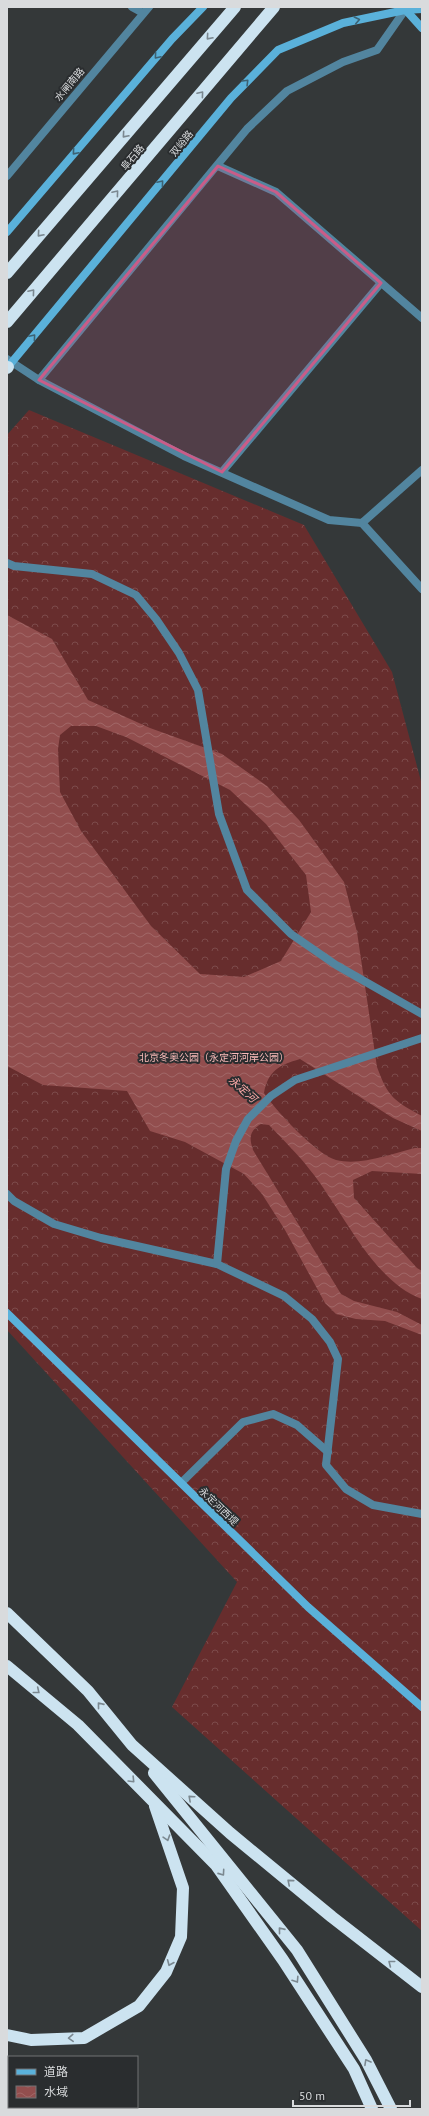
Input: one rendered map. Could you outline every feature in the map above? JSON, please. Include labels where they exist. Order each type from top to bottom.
[{"type":"highway","name":"阜石路","points":[[7,273],[235,7]]},
{"type":"highway","name":"阜石路","points":[[7,322],[274,7]]},
{"type":"highway","points":[[7,1613],[88,1691],[297,1950],[366,2060],[391,2109]]},
{"type":"highway","points":[[7,1666],[78,1725],[220,1871],[283,1960],[354,2070],[372,2109]]},
{"type":"highway","points":[[132,1745],[230,1833],[332,1917],[422,1987]]},
{"type":"highway","points":[[7,2035],[31,2040],[84,2038],[139,2006],[166,1972],[181,1937],[183,1888],[153,1801]]},
{"type":"street","points":[[132,7],[146,10]]},
{"type":"street","points":[[7,232],[172,38],[203,7]]},
{"type":"street","points":[[39,380],[218,166],[247,129],[288,91],[342,62],[377,50],[404,8],[422,28]]},
{"type":"street","name":"双峪路","points":[[7,366],[231,98],[278,50],[343,23],[404,8],[422,9]]},
{"type":"street","name":"水闸南路","points":[[7,176],[146,10]]},
{"type":"street","points":[[218,166],[276,192],[422,318]]},
{"type":"street","points":[[222,472],[381,283]]},
{"type":"street","points":[[7,366],[39,380],[184,456],[329,520],[362,523],[422,589]]},
{"type":"street","points":[[362,523],[422,470]]},
{"type":"street","points":[[7,563],[14,566],[92,574],[136,595],[156,619],[179,653],[198,690],[204,736],[219,814],[247,890],[292,934],[336,965],[422,1014]]},
{"type":"street","points":[[217,1264],[226,1169],[236,1141],[248,1119],[271,1096],[295,1080],[314,1072],[422,1038]]},
{"type":"street","points":[[7,1194],[14,1201],[54,1224],[101,1238],[217,1264],[284,1296],[312,1319],[330,1342],[338,1359],[326,1465],[346,1489],[373,1505],[422,1514]]},
{"type":"street","name":"永定河西堤","points":[[7,1313],[308,1608],[422,1707]]},
{"type":"street","points":[[181,1483],[243,1422],[273,1414],[297,1425],[328,1452]]},
{"type":"highlighted area","points":[[218,166],[276,192],[381,283],[222,472],[39,380]]},
{"type":"green space","name":"北京冬奥公园（永定河河岸公园）","points":[[29,410],[304,525],[392,672],[422,785],[422,1931],[172,1707],[237,1582],[7,1330],[7,435]]},
{"type":"water","name":"永定河","points":[[7,615],[52,639],[88,700],[150,728],[222,754],[267,786],[299,820],[344,882],[357,932],[377,1067],[385,1085],[393,1097],[398,1102],[422,1116],[422,1131],[393,1118],[300,1059],[286,1064],[276,1070],[268,1079],[264,1093],[269,1101],[297,1131],[318,1150],[336,1160],[355,1162],[386,1156],[415,1148],[422,1148],[422,1174],[372,1171],[353,1180],[354,1198],[417,1268],[422,1271],[422,1299],[404,1290],[388,1277],[373,1261],[310,1170],[269,1125],[261,1124],[254,1129],[251,1135],[251,1142],[253,1150],[341,1294],[354,1301],[397,1312],[422,1325],[422,1335],[385,1321],[356,1319],[336,1314],[325,1303],[285,1230],[262,1194],[244,1174],[185,1142],[150,1131],[127,1091],[43,1085],[7,1066]],"holes":[[[71,726],[96,726],[126,737],[230,790],[266,824],[306,875],[311,912],[281,961],[244,977],[200,974],[151,926],[81,831],[60,792],[58,749],[60,735]]]}]
